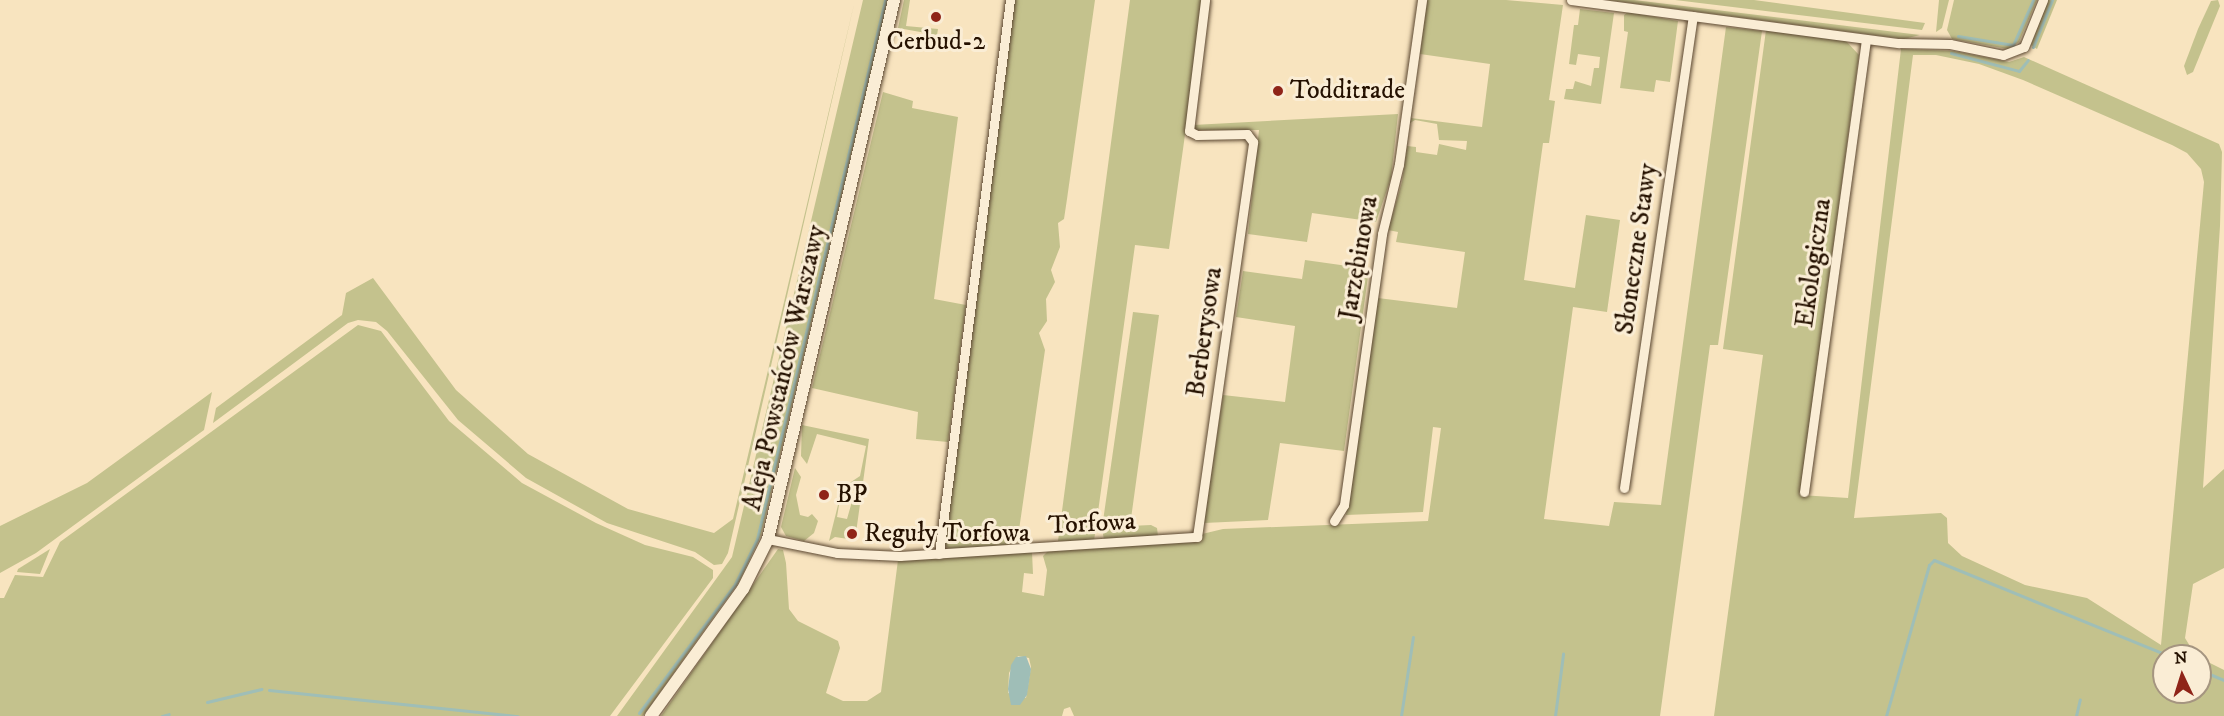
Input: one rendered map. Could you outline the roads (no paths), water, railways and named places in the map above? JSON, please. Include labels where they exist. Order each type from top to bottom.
[{"type":"street","name":"Aleja Powstańców Warszawy","points":[[651,716],[743,589],[768,539],[894,0]]},
{"type":"street","points":[[939,554],[1010,0]]},
{"type":"street","name":"Berberysowa","points":[[1199,531],[1253,138],[1247,134],[1193,135],[1189,127],[1205,0]]},
{"type":"street","name":"Jarzębinowa","points":[[1334,521],[1344,506],[1382,234],[1399,164],[1422,0]]},
{"type":"street","points":[[1571,0],[1866,39],[1950,44],[2009,54],[2025,44],[2043,0]]},
{"type":"street","name":"Słoneczne Stawy","points":[[1624,488],[1694,16]]},
{"type":"street","name":"Ekologiczna","points":[[1804,492],[1866,39]]},
{"type":"street","name":"Torfowa","points":[[768,539],[837,553],[939,554],[1195,539],[1199,531]]},
{"type":"water","points":[[1026,656],[1031,669],[1027,695],[1020,705],[1011,705],[1008,689],[1011,665],[1016,657]]},
{"type":"waterway","points":[[639,713],[735,584],[757,539],[885,0]]},
{"type":"waterway","points":[[1958,36],[2013,45],[2033,0]]},
{"type":"waterway","points":[[2033,47],[2052,0]]},
{"type":"waterway","points":[[1951,53],[2019,71],[2028,60]]},
{"type":"waterway","points":[[1886,716],[1929,565],[1934,560],[2152,649]]},
{"type":"waterway","points":[[1401,716],[1413,637]]},
{"type":"waterway","points":[[1555,716],[1563,654]]},
{"type":"waterway","points":[[2212,675],[2224,680]]},
{"type":"waterway","points":[[207,702],[261,689]]},
{"type":"waterway","points":[[269,690],[518,716]]},
{"type":"waterway","points":[[2076,716],[2080,699]]},
{"type":"waterway","points":[[162,716],[169,714]]},
{"type":"place","name":"Cerbud-2","points":[[936,17]]},
{"type":"place","name":"Todditrade","points":[[1278,91]]},
{"type":"place","name":"BP","points":[[824,495]]},
{"type":"place","name":"Reguły Torfowa","points":[[852,534]]}]
